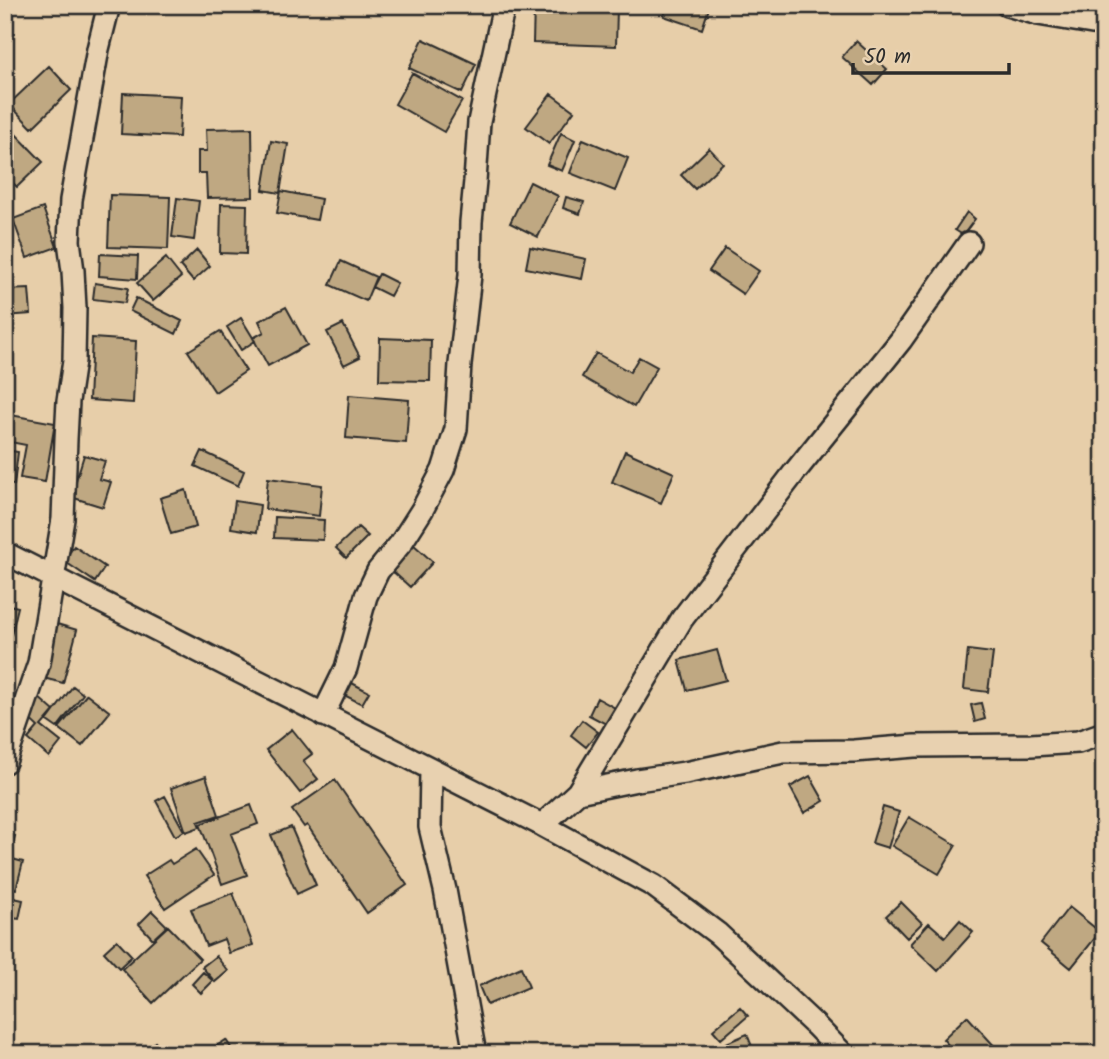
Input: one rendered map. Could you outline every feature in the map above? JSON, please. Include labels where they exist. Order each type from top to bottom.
[{"type":"street","points":[[5,762],[39,663],[63,519],[68,401],[74,361],[74,271],[69,241],[71,200],[98,49],[109,5]]},
{"type":"street","points":[[324,715],[346,668],[366,596],[378,571],[401,543],[422,510],[443,470],[456,429],[470,275],[471,222],[479,122],[504,5]]},
{"type":"street","points":[[1007,5],[1038,14],[1104,25]]},
{"type":"street","points":[[542,825],[578,792],[682,619],[901,340],[969,243]]},
{"type":"street","points":[[5,553],[542,825],[654,886],[718,934],[843,1054]]},
{"type":"street","points":[[578,792],[783,752],[854,751],[915,746],[1031,745],[1078,741],[1104,733]]},
{"type":"street","points":[[430,770],[430,827],[445,890],[474,1054]]},
{"type":"building","points":[[534,5],[617,8],[616,46],[533,43]]},
{"type":"building","points":[[667,5],[710,5],[702,29],[664,16]]},
{"type":"building","points":[[423,39],[476,64],[462,93],[409,68]]},
{"type":"building","points":[[856,41],[887,69],[873,85],[842,57]]},
{"type":"building","points":[[49,66],[71,90],[32,128],[9,104]]},
{"type":"building","points":[[412,73],[462,101],[444,132],[395,104]]},
{"type":"building","points":[[123,93],[181,96],[179,137],[121,134]]},
{"type":"building","points":[[551,94],[574,111],[549,144],[526,127]]},
{"type":"building","points":[[5,123],[43,162],[17,187],[5,175]]},
{"type":"building","points":[[252,128],[253,197],[207,198],[206,173],[198,173],[198,151],[207,151],[206,129]]},
{"type":"building","points":[[561,133],[575,140],[562,171],[547,165]]},
{"type":"building","points":[[583,139],[628,158],[615,191],[570,173]]},
{"type":"building","points":[[271,141],[288,144],[280,193],[263,190]]},
{"type":"building","points":[[709,148],[723,163],[695,189],[681,175]]},
{"type":"building","points":[[530,182],[558,196],[538,237],[510,223]]},
{"type":"building","points":[[281,191],[321,199],[317,220],[277,213]]},
{"type":"building","points":[[110,195],[170,197],[168,249],[108,247]]},
{"type":"building","points":[[566,197],[584,202],[580,214],[563,208]]},
{"type":"building","points":[[177,198],[199,201],[194,240],[172,237]]},
{"type":"building","points":[[221,204],[247,205],[246,254],[220,253]]},
{"type":"building","points":[[43,208],[57,247],[27,258],[13,219]]},
{"type":"building","points":[[967,212],[975,219],[963,235],[955,230]]},
{"type":"building","points":[[530,247],[586,259],[582,279],[526,268]]},
{"type":"building","points":[[725,248],[759,271],[743,294],[709,271]]},
{"type":"building","points":[[197,250],[210,266],[193,281],[180,266]]},
{"type":"building","points":[[100,254],[138,256],[137,279],[99,276]]},
{"type":"building","points":[[166,258],[181,277],[153,301],[137,283]]},
{"type":"building","points":[[341,261],[376,277],[366,301],[330,285]]},
{"type":"building","points":[[379,274],[397,283],[390,296],[372,287]]},
{"type":"building","points":[[95,283],[128,288],[125,303],[93,299]]},
{"type":"building","points":[[29,289],[31,314],[5,316],[5,290]]},
{"type":"building","points":[[136,298],[182,321],[176,334],[130,311]]},
{"type":"building","points":[[286,307],[307,345],[268,366],[253,338],[264,332],[259,321]]},
{"type":"building","points":[[241,318],[255,341],[241,350],[227,327]]},
{"type":"building","points":[[343,324],[360,357],[344,365],[327,332]]},
{"type":"building","points":[[220,331],[246,371],[215,392],[188,351]]},
{"type":"building","points":[[92,338],[136,341],[133,403],[89,400]]},
{"type":"building","points":[[380,338],[431,340],[430,381],[379,380]]},
{"type":"building","points":[[596,353],[630,372],[639,357],[657,367],[634,407],[582,377]]},
{"type":"building","points":[[349,395],[409,400],[406,443],[346,438]]},
{"type":"building","points":[[5,414],[55,423],[45,482],[20,478],[26,445],[5,441]]},
{"type":"building","points":[[5,450],[18,452],[14,485],[5,484]]},
{"type":"building","points":[[202,451],[244,471],[238,486],[195,466]]},
{"type":"building","points":[[625,451],[674,473],[661,503],[612,482]]},
{"type":"building","points":[[84,455],[105,461],[99,479],[111,482],[103,507],[71,497]]},
{"type":"building","points":[[268,478],[322,485],[319,516],[265,509]]},
{"type":"building","points":[[186,490],[196,527],[171,534],[160,498]]},
{"type":"building","points":[[235,501],[260,505],[257,532],[231,528]]},
{"type":"building","points":[[275,517],[324,520],[323,540],[274,538]]},
{"type":"building","points":[[358,527],[368,536],[346,558],[336,548]]},
{"type":"building","points":[[413,544],[433,562],[410,587],[390,569]]},
{"type":"building","points":[[74,546],[105,567],[95,582],[64,561]]},
{"type":"building","points":[[5,604],[18,607],[5,661]]},
{"type":"building","points":[[57,624],[77,630],[63,683],[43,678]]},
{"type":"building","points":[[717,650],[726,680],[687,690],[679,660]]},
{"type":"building","points":[[968,650],[993,653],[988,692],[964,689]]},
{"type":"building","points":[[348,681],[369,692],[362,704],[342,694]]},
{"type":"building","points":[[73,686],[83,694],[57,728],[47,721]]},
{"type":"building","points":[[87,694],[110,712],[82,746],[59,728]]},
{"type":"building","points":[[38,697],[54,711],[41,726],[61,742],[49,757],[28,739],[38,727],[24,714]]},
{"type":"building","points":[[597,698],[615,708],[606,724],[589,715]]},
{"type":"building","points":[[981,703],[985,719],[975,722],[971,705]]},
{"type":"building","points":[[582,720],[598,732],[586,747],[571,735]]},
{"type":"building","points":[[292,729],[312,754],[303,761],[318,779],[300,793],[266,750]]},
{"type":"building","points":[[206,776],[219,815],[198,822],[200,827],[186,832],[171,788]]},
{"type":"building","points":[[810,776],[824,801],[804,813],[790,787]]},
{"type":"building","points":[[335,780],[407,885],[367,913],[307,825],[304,827],[292,810]]},
{"type":"building","points":[[165,796],[184,831],[175,836],[156,801]]},
{"type":"building","points":[[251,805],[258,824],[231,834],[247,875],[222,884],[200,824]]},
{"type":"building","points":[[883,807],[899,812],[888,848],[872,843]]},
{"type":"building","points":[[909,817],[956,845],[939,874],[892,846]]},
{"type":"building","points":[[291,827],[316,885],[297,894],[271,835]]},
{"type":"building","points":[[5,833],[15,836],[9,858],[23,862],[16,889],[5,886]]},
{"type":"building","points":[[196,849],[214,875],[165,908],[144,876],[169,860],[172,864]]},
{"type":"building","points":[[233,893],[253,945],[229,953],[224,939],[206,946],[191,909]]},
{"type":"building","points":[[5,896],[23,900],[19,919],[5,917]]},
{"type":"building","points":[[901,902],[922,923],[907,938],[886,916]]},
{"type":"building","points":[[1069,907],[1100,932],[1071,968],[1041,943]]},
{"type":"building","points":[[152,911],[167,926],[153,939],[139,924]]},
{"type":"building","points":[[960,920],[973,932],[938,971],[910,944],[929,923],[945,937]]},
{"type":"building","points":[[5,921],[12,923],[5,941]]},
{"type":"building","points":[[168,926],[200,959],[153,1003],[122,969]]},
{"type":"building","points":[[117,940],[132,956],[119,968],[104,952]]},
{"type":"building","points":[[216,956],[228,971],[215,982],[202,967]]},
{"type":"building","points":[[521,967],[529,987],[487,1005],[479,986]]},
{"type":"building","points":[[203,972],[213,981],[201,993],[192,984]]},
{"type":"building","points":[[740,1007],[748,1016],[721,1039],[713,1030]]},
{"type":"building","points":[[967,1016],[998,1050],[994,1054],[956,1054],[943,1039]]},
{"type":"building","points":[[747,1034],[755,1054],[728,1054],[724,1044]]},
{"type":"building","points":[[226,1040],[235,1054],[204,1054]]},
{"type":"building","points":[[155,1042],[166,1054],[142,1054]]}]
